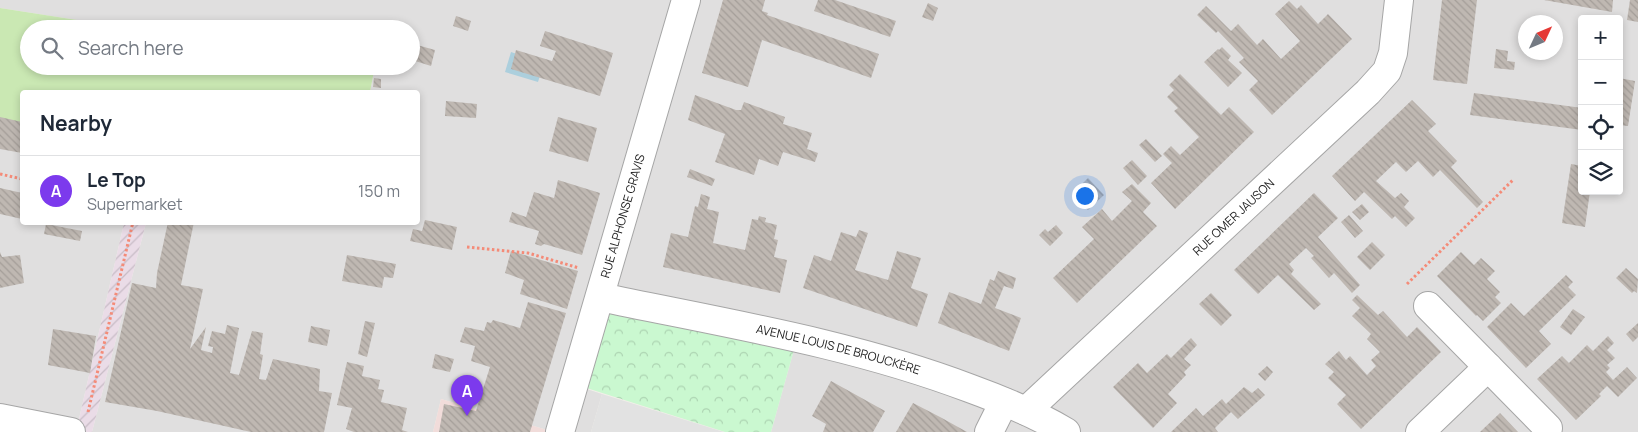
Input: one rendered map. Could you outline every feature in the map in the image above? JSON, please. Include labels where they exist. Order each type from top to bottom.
[{"type":"street","name":"RUE ALPHONSE GRAVIS","points":[[560,432],[686,0]]},
{"type":"street","name":"RUE OMER JAUSON","points":[[1015,407],[1368,92],[1386,71],[1390,62],[1393,53],[1399,0]]},
{"type":"street","name":"AVENUE LOUIS DE BROUCKÈRE","points":[[603,287],[874,356],[949,381],[1015,407],[1066,432]]},
{"type":"street","points":[[1428,306],[1548,428]]},
{"type":"street","points":[[1420,432],[1488,367]]},
{"type":"street","points":[[989,432],[1015,407]]},
{"type":"street","points":[[0,418],[79,422]]},
{"type":"path","points":[[0,174],[20,179]]},
{"type":"path","points":[[1428,306],[1407,284],[1514,179]]},
{"type":"path","points":[[79,422],[132,225]]},
{"type":"path","points":[[467,247],[528,253],[603,287]]},
{"type":"shaded area","points":[[0,0],[1638,0],[1638,432],[771,432],[797,339],[575,385],[602,394],[591,432],[554,432],[441,399],[433,432],[92,432],[145,225],[420,225],[420,90],[370,90],[373,75],[420,75],[420,20],[77,20],[0,8]]},
{"type":"shaded area","points":[[0,140],[20,154],[20,225],[124,225],[76,432],[0,432]]},
{"type":"shaded area","points":[[124,225],[145,225],[92,432],[76,432]]},
{"type":"shaded area","points":[[602,394],[724,432],[591,432]]},
{"type":"shaded area","points":[[441,399],[554,432],[433,432]]},
{"type":"green space","points":[[0,8],[77,20],[20,20],[20,75],[373,75],[370,90],[20,90],[20,125],[0,120]]},
{"type":"green space","points":[[600,297],[797,339],[771,432],[725,432],[574,384]]},
{"type":"water","points":[[511,52],[544,63],[538,82],[505,72]]},
{"type":"building","points":[[723,0],[765,0],[762,11],[768,13],[767,15],[879,54],[871,78],[762,40],[748,87],[702,73]]},
{"type":"building","points":[[818,0],[835,0],[896,21],[890,37],[814,11]]},
{"type":"building","points":[[1442,0],[1477,0],[1467,84],[1433,80]]},
{"type":"building","points":[[1544,0],[1613,0],[1612,12]]},
{"type":"building","points":[[1630,0],[1638,0],[1638,22],[1627,20]]},
{"type":"building","points":[[1289,1],[1297,9],[1301,5],[1318,24],[1328,14],[1352,39],[1272,115],[1249,90],[1258,81],[1239,62],[1244,58],[1218,31],[1216,33],[1197,15],[1206,6],[1231,31],[1238,24],[1257,45],[1263,39],[1281,59],[1300,41],[1275,14]]},
{"type":"building","points":[[928,3],[938,8],[933,21],[922,17]]},
{"type":"building","points":[[456,16],[471,21],[468,31],[453,26]]},
{"type":"building","points":[[545,31],[613,53],[600,96],[511,69],[516,50],[552,61],[556,51],[540,46]]},
{"type":"building","points":[[420,46],[435,50],[431,66],[420,63]]},
{"type":"building","points":[[1222,47],[1231,56],[1228,60],[1242,73],[1228,87],[1204,62]]},
{"type":"building","points":[[1496,49],[1508,51],[1507,61],[1515,62],[1514,70],[1494,68]]},
{"type":"building","points":[[1180,74],[1221,115],[1229,107],[1254,132],[1175,209],[1151,183],[1172,163],[1163,154],[1171,146],[1180,155],[1199,137],[1174,111],[1178,108],[1167,97],[1174,90],[1169,85]]},
{"type":"building","points":[[374,78],[381,79],[381,88],[373,87]]},
{"type":"building","points":[[1623,79],[1635,81],[1628,126],[1623,125]]},
{"type":"building","points":[[1474,93],[1578,107],[1578,129],[1470,115]]},
{"type":"building","points":[[695,95],[736,110],[741,110],[744,102],[785,117],[783,124],[812,133],[807,149],[818,153],[815,162],[783,152],[778,166],[759,159],[754,175],[715,162],[725,134],[688,120]]},
{"type":"building","points":[[1412,100],[1436,124],[1428,131],[1457,161],[1451,167],[1483,202],[1477,208],[1440,170],[1433,177],[1418,161],[1406,172],[1396,162],[1376,181],[1395,198],[1401,193],[1409,201],[1404,207],[1415,218],[1406,227],[1395,216],[1392,219],[1364,192],[1355,201],[1332,176]]},
{"type":"building","points":[[446,101],[477,104],[476,118],[445,116]]},
{"type":"building","points":[[0,117],[20,122],[20,153],[0,149]]},
{"type":"building","points":[[558,117],[597,128],[588,162],[549,151]]},
{"type":"building","points":[[1146,139],[1162,156],[1155,162],[1139,145]]},
{"type":"building","points":[[1132,160],[1147,176],[1138,185],[1123,168]]},
{"type":"building","points":[[1571,164],[1578,165],[1578,195],[1589,195],[1585,227],[1562,223]]},
{"type":"building","points":[[690,169],[715,179],[712,186],[687,177]]},
{"type":"building","points":[[1088,178],[1104,195],[1088,210],[1080,202],[1087,194],[1080,186]]},
{"type":"building","points":[[558,180],[600,193],[582,255],[544,244],[541,246],[535,244],[539,231],[509,222],[512,212],[526,217],[534,192],[554,198]]},
{"type":"building","points":[[1132,184],[1151,203],[1143,212],[1157,226],[1077,303],[1053,278],[1094,239],[1082,227],[1102,209],[1112,221],[1132,201],[1122,192]]},
{"type":"building","points":[[0,188],[20,193],[20,219],[0,214]]},
{"type":"building","points":[[1314,193],[1338,218],[1318,237],[1360,285],[1352,293],[1334,273],[1329,278],[1311,258],[1314,256],[1306,248],[1289,264],[1294,270],[1291,274],[1321,304],[1314,310],[1278,275],[1258,294],[1234,270]]},
{"type":"building","points":[[701,194],[710,197],[707,209],[719,212],[713,243],[745,250],[752,219],[758,220],[759,216],[766,218],[765,222],[777,225],[774,239],[778,240],[774,257],[787,260],[780,293],[663,267],[671,233],[688,237],[695,206],[698,207]]},
{"type":"building","points":[[1362,204],[1369,212],[1360,220],[1352,212]]},
{"type":"building","points":[[1349,215],[1363,231],[1355,238],[1341,222]]},
{"type":"building","points":[[425,220],[457,227],[452,250],[410,241],[413,229],[422,231]]},
{"type":"building","points":[[46,225],[82,231],[80,241],[44,234]]},
{"type":"building","points":[[167,225],[193,225],[181,285],[203,289],[190,349],[206,327],[201,350],[212,353],[213,347],[208,346],[212,331],[225,334],[227,325],[239,328],[230,373],[239,375],[252,331],[263,333],[260,354],[263,355],[259,379],[266,380],[273,359],[320,369],[319,391],[332,393],[324,432],[251,432],[157,411],[105,402],[132,283],[156,288],[157,273]]},
{"type":"building","points":[[1056,225],[1063,233],[1050,246],[1039,235],[1045,229],[1048,232]]},
{"type":"building","points":[[859,230],[868,233],[855,270],[888,280],[897,251],[921,258],[911,288],[928,294],[917,327],[803,288],[814,255],[831,261],[841,232],[856,237]]},
{"type":"building","points":[[1372,242],[1385,255],[1370,270],[1357,257]]},
{"type":"building","points":[[511,251],[578,271],[567,309],[520,294],[524,280],[505,273]]},
{"type":"building","points":[[0,252],[2,257],[20,255],[24,283],[0,288]]},
{"type":"building","points":[[1461,252],[1474,265],[1481,258],[1495,271],[1487,279],[1500,292],[1495,297],[1501,303],[1483,321],[1437,276]]},
{"type":"building","points":[[347,255],[396,264],[393,278],[384,277],[382,288],[342,281]]},
{"type":"building","points":[[1626,268],[1638,279],[1637,293],[1634,291],[1632,293],[1616,278]]},
{"type":"building","points":[[998,271],[1016,278],[1013,289],[1004,286],[995,308],[1021,318],[1009,351],[938,323],[949,292],[981,304],[990,279],[994,281]]},
{"type":"building","points":[[1566,275],[1573,282],[1568,287],[1576,295],[1539,331],[1551,344],[1526,368],[1487,327],[1511,303],[1524,316]]},
{"type":"building","points":[[1211,293],[1232,315],[1221,326],[1199,304]]},
{"type":"building","points":[[1357,295],[1378,315],[1383,311],[1407,337],[1417,327],[1441,352],[1361,429],[1337,404],[1346,395],[1328,378],[1334,372],[1325,364],[1339,351],[1346,360],[1350,356],[1367,375],[1376,366],[1371,360],[1380,352],[1367,339],[1371,334],[1352,316],[1360,308],[1352,300]]},
{"type":"building","points":[[528,302],[566,313],[530,432],[439,432],[444,404],[476,411],[490,367],[471,361],[475,346],[460,342],[465,327],[484,331],[487,322],[491,323],[493,320],[520,328]]},
{"type":"building","points":[[1573,309],[1585,317],[1571,335],[1560,327]]},
{"type":"building","points":[[365,321],[375,323],[367,357],[358,354]]},
{"type":"building","points":[[1638,323],[1638,337],[1633,342],[1626,334]]},
{"type":"building","points":[[311,326],[330,330],[327,346],[308,342]]},
{"type":"building","points":[[53,329],[96,336],[90,373],[48,365]]},
{"type":"building","points":[[1608,336],[1614,343],[1607,350],[1615,358],[1607,365],[1610,368],[1606,372],[1613,380],[1627,367],[1637,378],[1618,397],[1607,386],[1599,394],[1601,396],[1576,420],[1537,379],[1562,356],[1569,363],[1587,345],[1593,351]]},
{"type":"building","points":[[1191,338],[1197,345],[1184,359],[1191,365],[1184,372],[1186,375],[1168,394],[1177,403],[1153,428],[1113,387],[1138,363],[1147,373],[1167,354],[1171,358]]},
{"type":"building","points":[[435,354],[454,359],[450,372],[432,368]]},
{"type":"building","points":[[347,362],[364,366],[362,376],[380,380],[378,389],[384,390],[381,402],[407,408],[402,430],[408,432],[354,432],[346,429],[352,408],[337,405]]},
{"type":"building","points":[[1267,366],[1273,372],[1265,381],[1258,374]]},
{"type":"building","points":[[831,381],[885,411],[873,432],[823,432],[826,424],[812,416]]},
{"type":"building","points":[[1244,387],[1252,393],[1258,388],[1265,395],[1238,419],[1231,412],[1215,428],[1218,432],[1171,432],[1196,408],[1203,416],[1222,399],[1226,404]]},
{"type":"building","points":[[913,403],[940,417],[967,432],[896,432]]},
{"type":"building","points":[[1500,413],[1518,432],[1480,432]]},
{"type":"place","name":"Le Top","points":[[467,416]]}]
